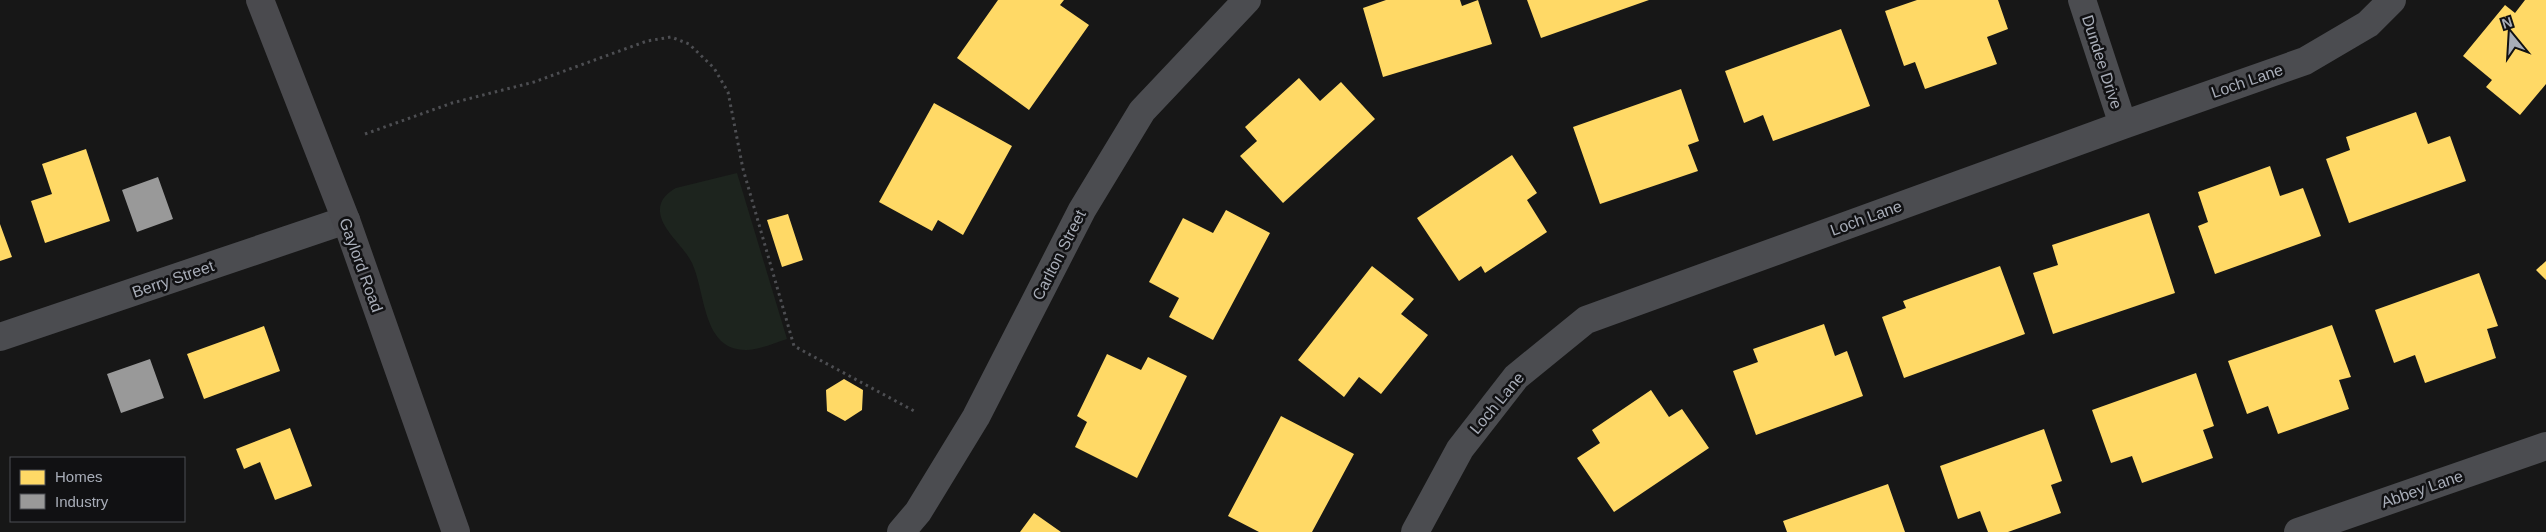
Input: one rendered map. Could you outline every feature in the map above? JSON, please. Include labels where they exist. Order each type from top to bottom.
[{"type":"street","name":"Gaylord Road","points":[[260,0],[346,220],[456,532]]},
{"type":"street","name":"Carlton Street","points":[[901,532],[918,512],[976,417],[1082,210],[1142,111],[1247,0]]},
{"type":"street","name":"Dundee Drive","points":[[2082,0],[2122,124]]},
{"type":"street","name":"Loch Lane","points":[[1415,532],[1460,449],[1516,377],[1586,320],[2122,124],[2305,61],[2368,24],[2392,0]]},
{"type":"street","name":"Berry Street","points":[[0,337],[346,220]]},
{"type":"street","name":"Abbey Lane","points":[[2298,532],[2546,446]]},
{"type":"path","points":[[364,134],[452,103],[534,82],[647,41],[671,37],[689,44],[714,68],[728,92],[743,168],[794,346],[916,412]]},
{"type":"shaded area","points":[[737,173],[787,339],[751,350],[732,347],[721,341],[713,330],[692,263],[665,226],[660,212],[664,197],[676,188]]},
{"type":"building: Homes","points":[[998,0],[1064,0],[1060,5],[1089,25],[1029,110],[957,58]]},
{"type":"building: Homes","points":[[1386,0],[1460,0],[1462,6],[1478,0],[1492,44],[1383,77],[1363,8]]},
{"type":"building: Homes","points":[[1527,0],[1649,0],[1541,38]]},
{"type":"building: Homes","points":[[1917,0],[1998,0],[2008,29],[1987,37],[1997,64],[1925,89],[1915,62],[1904,66],[1885,11]]},
{"type":"building: Homes","points":[[2525,0],[2546,0],[2546,84],[2520,115],[2486,87],[2492,80],[2463,56],[2505,5],[2515,13]]},
{"type":"building: Homes","points":[[1841,29],[1870,106],[1773,141],[1763,115],[1744,123],[1725,71]]},
{"type":"building: Homes","points":[[1299,78],[1320,101],[1341,82],[1375,119],[1283,203],[1240,156],[1257,141],[1245,127]]},
{"type":"building: Homes","points":[[1681,89],[1699,141],[1688,145],[1698,171],[1600,204],[1573,127]]},
{"type":"building: Homes","points":[[934,103],[1012,146],[963,235],[938,220],[932,231],[879,202]]},
{"type":"building: Homes","points":[[2416,112],[2428,144],[2450,136],[2466,181],[2349,223],[2326,159],[2350,150],[2346,137]]},
{"type":"building: Homes","points":[[86,149],[110,221],[45,243],[31,201],[52,194],[42,164]]},
{"type":"building: Homes","points":[[1512,155],[1537,193],[1527,200],[1547,232],[1485,273],[1481,266],[1459,281],[1417,218]]},
{"type":"building: Homes","points":[[2270,166],[2280,196],[2303,188],[2321,236],[2215,274],[2198,226],[2208,222],[2198,192]]},
{"type":"building: Homes","points":[[1226,210],[1270,233],[1213,340],[1169,317],[1179,298],[1149,282],[1183,218],[1213,233]]},
{"type":"building: Homes","points":[[2149,213],[2175,293],[2053,334],[2033,273],[2058,265],[2052,245]]},
{"type":"building: Homes","points":[[788,214],[803,260],[782,267],[767,220]]},
{"type":"building: Homes","points":[[0,224],[12,257],[0,261]]},
{"type":"building: Homes","points":[[2546,261],[2546,280],[2536,270]]},
{"type":"building: Homes","points":[[1372,266],[1414,299],[1401,314],[1428,335],[1381,394],[1359,377],[1344,397],[1298,360]]},
{"type":"building: Homes","points":[[2000,266],[2025,334],[1904,378],[1882,317],[1906,308],[1903,301]]},
{"type":"building: Homes","points":[[2479,273],[2498,326],[2487,329],[2496,358],[2425,383],[2415,355],[2394,363],[2375,310]]},
{"type":"building: Homes","points":[[1824,324],[1835,356],[1847,351],[1863,396],[1756,435],[1733,371],[1758,362],[1753,349]]},
{"type":"building: Homes","points":[[2332,325],[2351,377],[2339,380],[2349,409],[2278,434],[2268,406],[2247,414],[2228,361]]},
{"type":"building: Homes","points":[[264,326],[280,371],[204,399],[187,354]]},
{"type":"building: Homes","points":[[1107,354],[1141,370],[1148,357],[1187,376],[1137,478],[1075,447],[1087,422],[1077,416]]},
{"type":"building: Homes","points":[[2196,373],[2214,426],[2203,430],[2213,458],[2142,483],[2132,456],[2111,463],[2092,410]]},
{"type":"building: Homes","points":[[844,379],[863,390],[862,410],[845,421],[827,411],[826,390]]},
{"type":"building: Homes","points":[[1651,390],[1669,417],[1682,409],[1709,448],[1614,512],[1577,458],[1600,443],[1592,430]]},
{"type":"building: Homes","points":[[1281,416],[1354,454],[1312,532],[1259,532],[1228,516]]},
{"type":"building: Homes","points":[[290,428],[312,486],[275,500],[260,462],[244,469],[236,449]]},
{"type":"building: Homes","points":[[2044,429],[2062,481],[2051,485],[2061,513],[2008,532],[1988,532],[1980,511],[1958,519],[1940,466]]},
{"type":"building: Homes","points":[[1888,484],[1905,532],[1787,532],[1783,521]]},
{"type":"building: Homes","points":[[1034,513],[1061,532],[1020,532]]},
{"type":"building: Industry","points":[[158,177],[173,219],[137,232],[122,190]]},
{"type":"building: Industry","points":[[150,359],[164,398],[121,413],[107,374]]}]
